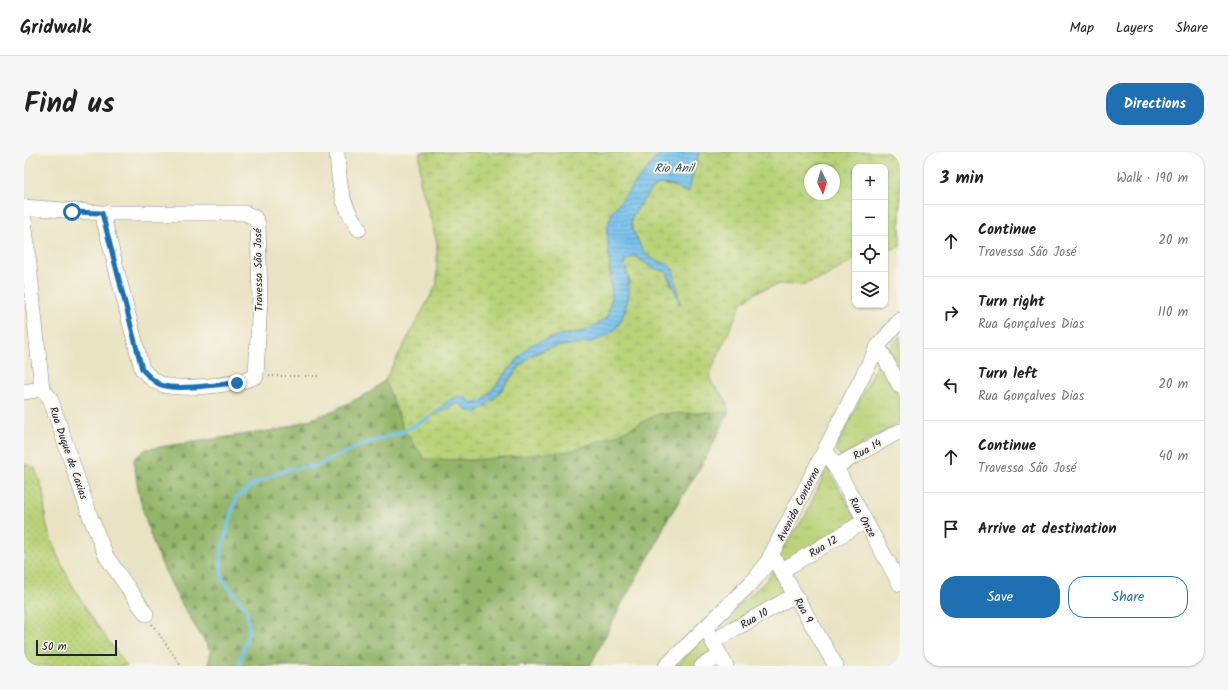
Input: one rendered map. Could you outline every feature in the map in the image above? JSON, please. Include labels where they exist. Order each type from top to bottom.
[{"type":"street","points":[[337,152],[342,197],[348,214],[359,229]]},
{"type":"street","name":"Travessa São José","points":[[24,207],[102,213],[245,213],[255,218],[258,224],[260,298],[256,376]]},
{"type":"street","points":[[102,213],[142,369],[151,379],[162,385],[175,387],[237,383],[256,376]]},
{"type":"street","name":"Rua Duque de Caxias","points":[[24,218],[42,389],[50,398],[90,516],[106,556],[146,614]]},
{"type":"street","name":"Avenida Contorno","points":[[666,666],[754,580],[772,555],[878,346],[900,320]]},
{"type":"street","points":[[878,346],[898,378]]},
{"type":"street","points":[[24,392],[42,389]]},
{"type":"street","name":"Rua 14","points":[[835,466],[900,431]]},
{"type":"street","name":"Rua Onze","points":[[826,450],[900,584]]},
{"type":"street","name":"Rua 12","points":[[781,571],[865,521]]},
{"type":"street","name":"Rua 9","points":[[772,555],[836,666]]},
{"type":"street","name":"Rua 10","points":[[713,641],[795,595]]},
{"type":"street","points":[[702,666],[723,661],[705,627]]},
{"type":"path","points":[[256,376],[320,376]]},
{"type":"path","points":[[146,614],[181,666]]},
{"type":"green space","points":[[420,152],[485,152],[528,155],[538,152],[661,152],[612,212],[607,230],[612,297],[607,318],[630,282],[624,263],[628,259],[635,256],[653,268],[667,272],[672,287],[667,264],[651,259],[642,249],[632,229],[631,218],[651,189],[659,184],[671,185],[688,193],[699,152],[900,152],[900,247],[888,249],[888,164],[852,164],[852,261],[825,277],[802,285],[779,284],[757,292],[742,302],[710,373],[712,384],[725,398],[729,412],[658,414],[615,436],[570,451],[474,460],[425,459],[405,432],[385,380],[437,284],[437,242],[420,181]],"holes":[[[607,318],[591,343],[568,344],[548,349],[531,356],[518,369],[489,406],[468,411],[459,403],[451,406],[465,397],[473,404],[483,401],[514,363],[559,335],[584,332]]]},
{"type":"green space","points":[[900,336],[900,365],[896,367],[887,352]]},
{"type":"green space","points":[[879,362],[900,399],[900,422],[841,457],[836,448]]},
{"type":"green space","points":[[385,380],[405,432],[615,436],[658,414],[729,412],[704,461],[666,522],[654,548],[621,605],[590,666],[524,666],[522,664],[516,666],[208,666],[211,651],[183,607],[160,560],[151,536],[137,485],[134,459],[146,449],[282,429],[328,413],[369,393]]},
{"type":"green space","points":[[24,464],[35,468],[43,491],[47,527],[53,545],[70,581],[92,618],[127,666],[24,666]]},
{"type":"green space","points":[[827,468],[857,519],[783,563],[778,555],[806,515]]},
{"type":"green space","points":[[773,571],[787,594],[723,630],[718,624],[765,582]]},
{"type":"green space","points":[[704,637],[714,654],[694,666],[677,666]]},
{"type":"water","name":"Rio Anil","points":[[661,152],[699,152],[688,193],[671,185],[659,184],[651,189],[631,218],[632,229],[642,249],[651,259],[667,264],[673,269],[680,304],[667,272],[653,268],[635,256],[628,259],[624,263],[629,282],[629,293],[626,306],[617,327],[608,335],[597,340],[584,343],[543,350],[531,356],[517,369],[492,400],[476,413],[468,411],[459,403],[430,417],[448,401],[458,396],[465,397],[473,404],[483,401],[530,345],[559,335],[584,332],[607,318],[612,297],[607,230],[612,212]]},
{"type":"waterway","points":[[239,666],[249,630],[247,610],[222,578],[220,557],[236,498],[256,483],[286,470],[315,466],[364,444],[400,433],[430,417]]},
{"type":"route","points":[[72,212],[102,213],[142,369],[151,379],[162,385],[175,387],[237,383]]}]
